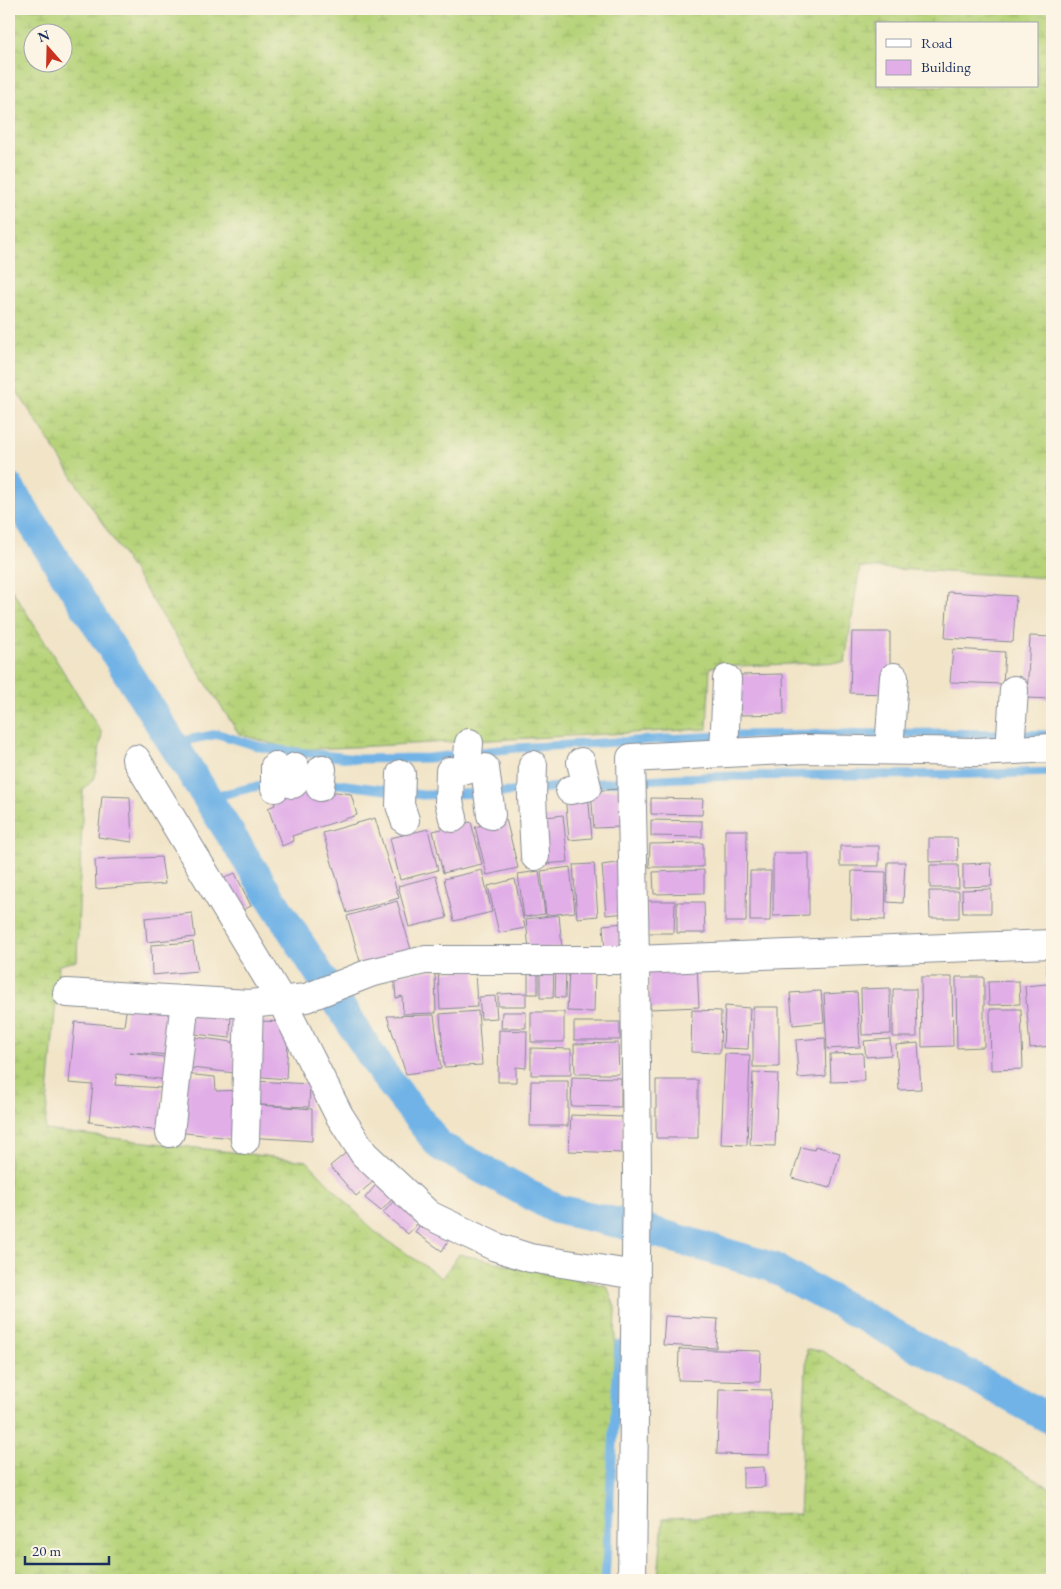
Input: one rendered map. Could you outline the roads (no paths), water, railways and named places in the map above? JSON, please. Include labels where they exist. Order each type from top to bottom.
[{"type":"street","points":[[890,739],[894,677]]},
{"type":"street","points":[[724,743],[728,679]]},
{"type":"street","points":[[1011,738],[1014,690]]},
{"type":"street","points":[[632,1580],[637,1174],[631,758],[724,743],[806,749],[890,739],[1011,738],[1052,748]]},
{"type":"street","points":[[136,759],[294,999],[339,1115],[364,1154],[429,1215],[496,1247],[530,1258],[636,1265]]},
{"type":"street","points":[[533,778],[535,856]]},
{"type":"street","points":[[67,992],[249,1004],[294,999],[352,980],[425,960],[635,960],[1052,944]]},
{"type":"street","points":[[170,1133],[185,1000]]},
{"type":"street","points":[[245,1140],[249,1004]]},
{"type":"waterway","points":[[9,487],[382,1072],[440,1146],[556,1209],[641,1228],[772,1267],[1052,1420]]},
{"type":"waterway","points":[[172,743],[218,734],[264,748],[357,759],[429,758],[516,748],[735,735],[941,733],[1052,735]]},
{"type":"waterway","points":[[590,784],[706,777],[1052,772]]},
{"type":"waterway","points":[[324,782],[422,795],[511,792],[568,786]]},
{"type":"waterway","points":[[208,798],[271,783]]},
{"type":"waterway","points":[[605,1580],[619,1344]]}]
